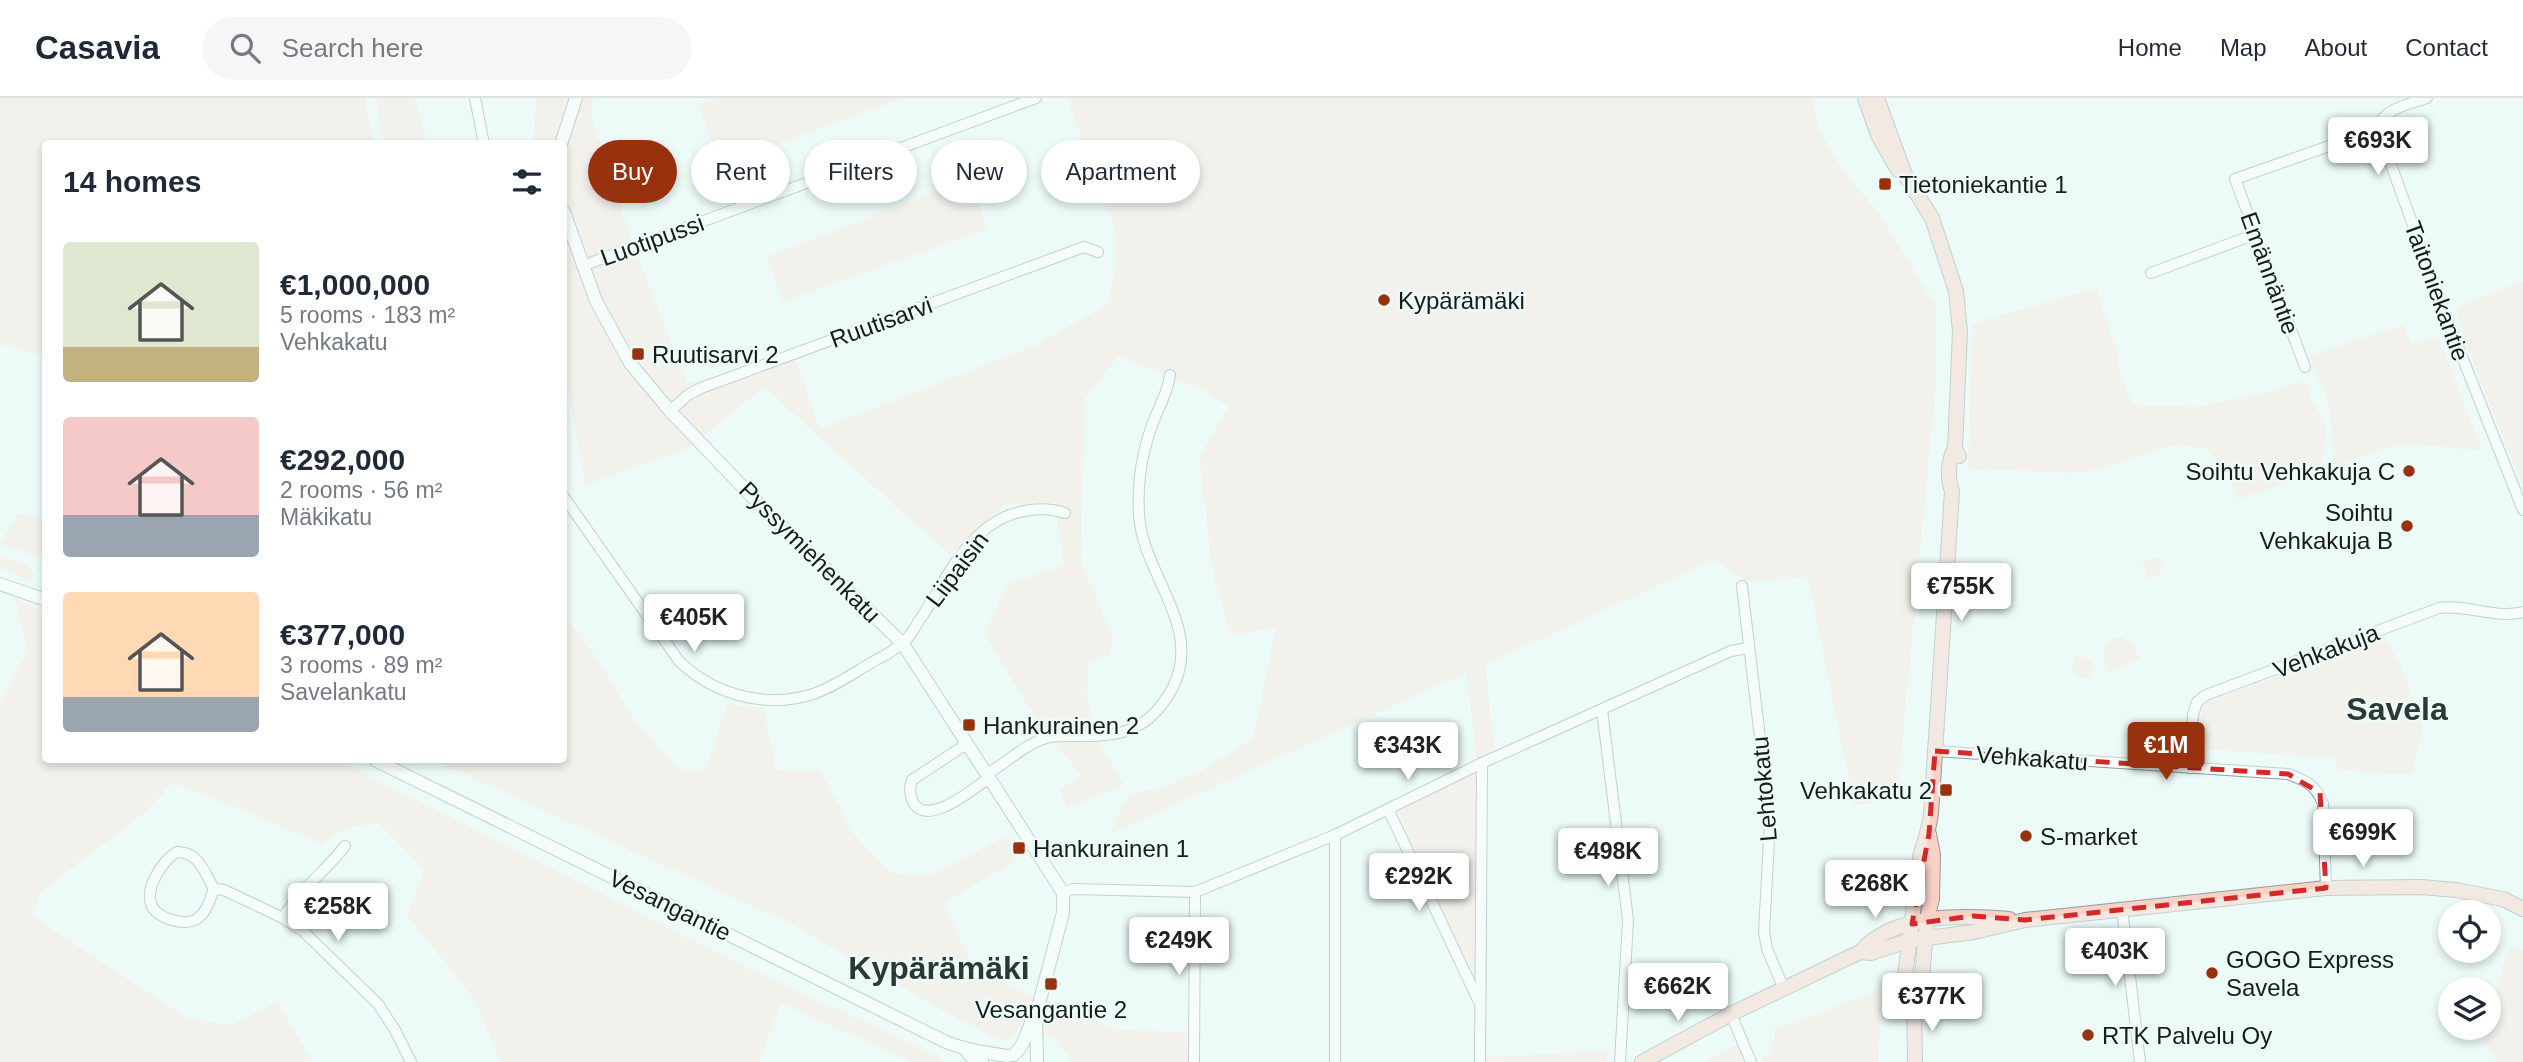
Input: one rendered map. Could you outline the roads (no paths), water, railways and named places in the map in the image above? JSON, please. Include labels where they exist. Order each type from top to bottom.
[{"type":"main road","points":[[1865,98],[1878,135],[1894,166],[1905,174]]},
{"type":"main road","points":[[1877,98],[1905,174],[1932,218],[1956,291],[1960,331],[1955,448],[1951,456],[1949,483],[1952,491],[1929,834],[1933,855],[1932,899],[1927,919],[1921,991],[1914,1004]]},
{"type":"main road","points":[[1915,1062],[1914,1004],[1907,990],[1905,975],[1920,858],[1924,841],[1929,834]]},
{"type":"main road","points":[[1860,952],[1871,953],[1910,940],[1975,932],[2025,920],[2326,888],[2421,887],[2523,900]]},
{"type":"main road","points":[[2503,899],[2523,909]]},
{"type":"main road","points":[[1642,1062],[1731,1014],[1860,952],[1867,944],[1892,930],[1927,919],[1973,916],[2025,920]]},
{"type":"street","points":[[475,98],[483,140]]},
{"type":"street","points":[[562,140],[576,98]]},
{"type":"street","name":"Luotipussi","points":[[582,266],[1036,98]]},
{"type":"street","points":[[2378,129],[2384,116],[2427,98]]},
{"type":"street","name":"Emännäntie","points":[[2305,367],[2235,179],[2378,129]]},
{"type":"street","name":"Taitoniekantie","points":[[2378,129],[2490,431],[2523,510]]},
{"type":"street","name":"Pyssymiehenkatu","points":[[567,221],[596,302],[630,363],[670,411],[769,513],[903,644],[1063,893]]},
{"type":"street","points":[[2151,273],[2256,234]]},
{"type":"street","name":"Ruutisarvi","points":[[670,411],[688,395],[701,388],[1084,247],[1098,252]]},
{"type":"street","points":[[968,743],[912,780],[909,791],[919,809],[932,812],[1046,737],[1110,736],[1139,725],[1169,696],[1180,673],[1183,653],[1181,631],[1144,545],[1139,514],[1141,457],[1156,414],[1168,390],[1170,375]]},
{"type":"street","points":[[567,501],[666,645],[691,673],[720,689],[765,700],[782,700],[812,694],[829,688],[903,644]]},
{"type":"street","name":"Liipaisin","points":[[903,644],[969,544],[987,527],[1015,513],[1035,509],[1052,508],[1066,513]]},
{"type":"street","points":[[0,584],[42,599]]},
{"type":"street","name":"Lehtokatu","points":[[1742,586],[1770,822],[1764,932],[1784,989]]},
{"type":"street","name":"Vehkakuja","points":[[2190,768],[2193,715],[2197,702],[2206,695],[2439,608],[2448,606],[2501,613],[2523,612]]},
{"type":"street","points":[[1036,1062],[1036,1015],[1063,913],[1063,893],[1073,889],[1195,892],[1335,835],[1482,763],[1731,651],[1748,648]]},
{"type":"street","points":[[1602,710],[1628,920],[1620,1062]]},
{"type":"street","name":"Vehkakatu","points":[[1936,751],[2288,774],[2306,781],[2319,793],[2323,804],[2326,888]]},
{"type":"street","name":"Vesangantie","points":[[381,763],[965,1049],[970,1056],[982,1062]]},
{"type":"street","points":[[1480,1062],[1482,763]]},
{"type":"street","points":[[1388,809],[1479,1002]]},
{"type":"street","points":[[1335,835],[1335,1062]]},
{"type":"street","points":[[283,918],[292,903],[345,846]]},
{"type":"street","points":[[177,852],[185,852],[196,859],[214,889],[204,912],[192,922],[178,922],[151,907],[156,877],[169,856],[177,852]]},
{"type":"street","points":[[214,889],[224,890],[283,918],[303,931],[378,1004],[411,1062]]},
{"type":"street","points":[[1194,1062],[1195,892]]},
{"type":"street","points":[[2122,909],[2140,1062]]},
{"type":"street","points":[[1731,1014],[1751,1062]]},
{"type":"street","points":[[1007,1058],[1022,1046],[1036,1015]]},
{"type":"street","name":"Vesangantie","points":[[965,1049],[975,1048],[1007,1058],[1024,1055],[1036,1062]]},
{"type":"place","name":"Tietoniekantie 1","points":[[1885,184]]},
{"type":"place","name":"Kypärämäki","points":[[1384,300]]},
{"type":"place","name":"Ruutisarvi 2","points":[[638,354]]},
{"type":"place","name":"Soihtu Vehkakuja C","points":[[2409,471]]},
{"type":"place","name":"Soihtu Vehkakuja B","points":[[2407,526]]},
{"type":"place","name":"Hankurainen 2","points":[[969,725]]},
{"type":"place","name":"Vehkakatu 2","points":[[1946,790]]},
{"type":"place","name":"S-market","points":[[2026,836]]},
{"type":"place","name":"Hankurainen 1","points":[[1019,848]]},
{"type":"place","name":"GOGO Express Savela","points":[[2212,973]]},
{"type":"place","name":"Vesangantie 2","points":[[1051,984]]},
{"type":"place","name":"RTK Palvelu Oy","points":[[2088,1035]]},
{"type":"district","name":"Savela","points":[[2397,709]]},
{"type":"district","name":"Kypärämäki","points":[[939,968]]}]
